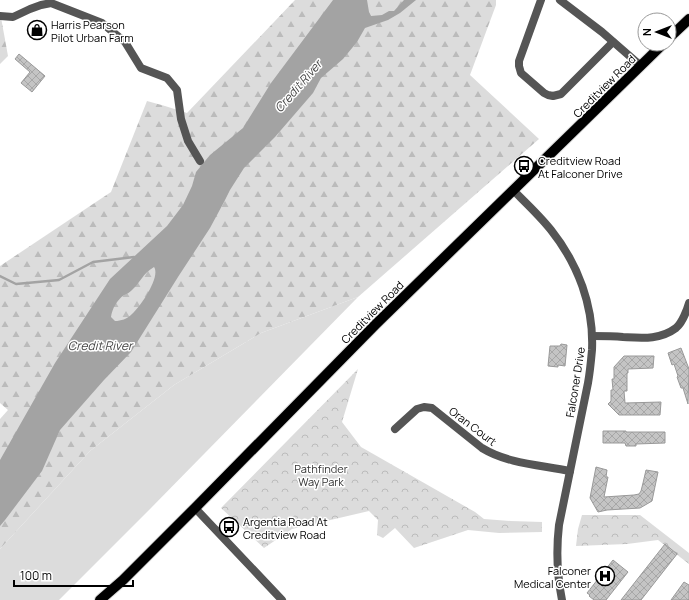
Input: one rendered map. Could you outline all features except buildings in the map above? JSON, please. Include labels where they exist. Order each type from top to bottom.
[{"type":"main road","points":[[677,30],[689,19]]},
{"type":"main road","name":"Creditview Road","points":[[100,600],[123,580],[370,330],[655,52]]},
{"type":"street","points":[[541,0],[518,66],[521,73],[548,95],[555,96],[561,94],[613,42]]},
{"type":"street","points":[[560,0],[641,66]]},
{"type":"street","points":[[0,16],[13,17],[30,9],[51,3],[102,23],[125,42],[141,68],[167,78],[177,90],[181,119],[188,140],[200,160]]},
{"type":"street","name":"Falconer Drive","points":[[513,190],[550,229],[561,243],[573,263],[579,277],[590,315],[592,336],[591,363],[559,525],[557,554],[558,578],[562,600]]},
{"type":"street","points":[[592,336],[648,338],[658,336],[678,327],[689,303]]},
{"type":"street","name":"Oran Court","points":[[395,429],[417,409],[424,407],[432,408],[490,453],[506,459],[570,471]]},
{"type":"street","points":[[194,508],[282,600]]},
{"type":"green space","points":[[295,0],[496,0],[496,5],[470,75],[539,139],[358,297],[261,333],[174,385],[90,451],[0,549],[0,419],[8,410],[0,403],[0,266],[111,192],[147,101],[187,113]]},
{"type":"green space","points":[[0,12],[8,56],[0,64]]},
{"type":"green space","points":[[358,297],[59,600],[0,600],[0,549],[90,451],[174,385],[261,333]]},
{"type":"green space","name":"Pathfinder Way Park","points":[[358,369],[342,422],[361,447],[475,512],[484,519],[542,522],[542,532],[499,533],[468,530],[414,548],[395,528],[383,538],[377,535],[378,520],[369,511],[292,529],[264,548],[221,508]]},
{"type":"green space","points":[[582,515],[640,515],[689,553],[689,564],[658,540],[627,544],[576,546],[578,529]]},
{"type":"water","name":"Credit River","points":[[333,0],[367,0],[371,16],[382,15],[389,11],[394,11],[404,0],[416,0],[400,13],[388,20],[365,28],[357,42],[343,59],[321,78],[313,93],[275,137],[244,168],[230,190],[210,228],[131,352],[60,430],[42,471],[0,526],[0,460],[55,363],[110,279],[167,226],[183,205],[192,186],[196,172],[210,155],[243,128],[271,83]],"holes":[[[154,267],[155,278],[149,292],[136,310],[130,316],[122,320],[115,321],[111,317],[115,305],[119,299],[132,290],[144,275]]]},
{"type":"waterway","points":[[0,276],[16,284],[59,280],[93,262],[134,257]]},
{"type":"place","name":"Harris Pearson Pilot Urban Farm","points":[[37,30]]},
{"type":"place","name":"Creditview Road At Falconer Drive","points":[[524,166]]},
{"type":"place","name":"Argentia Road At Creditview Road","points":[[229,527]]},
{"type":"place","name":"Falconer Medical Center","points":[[605,576]]}]
